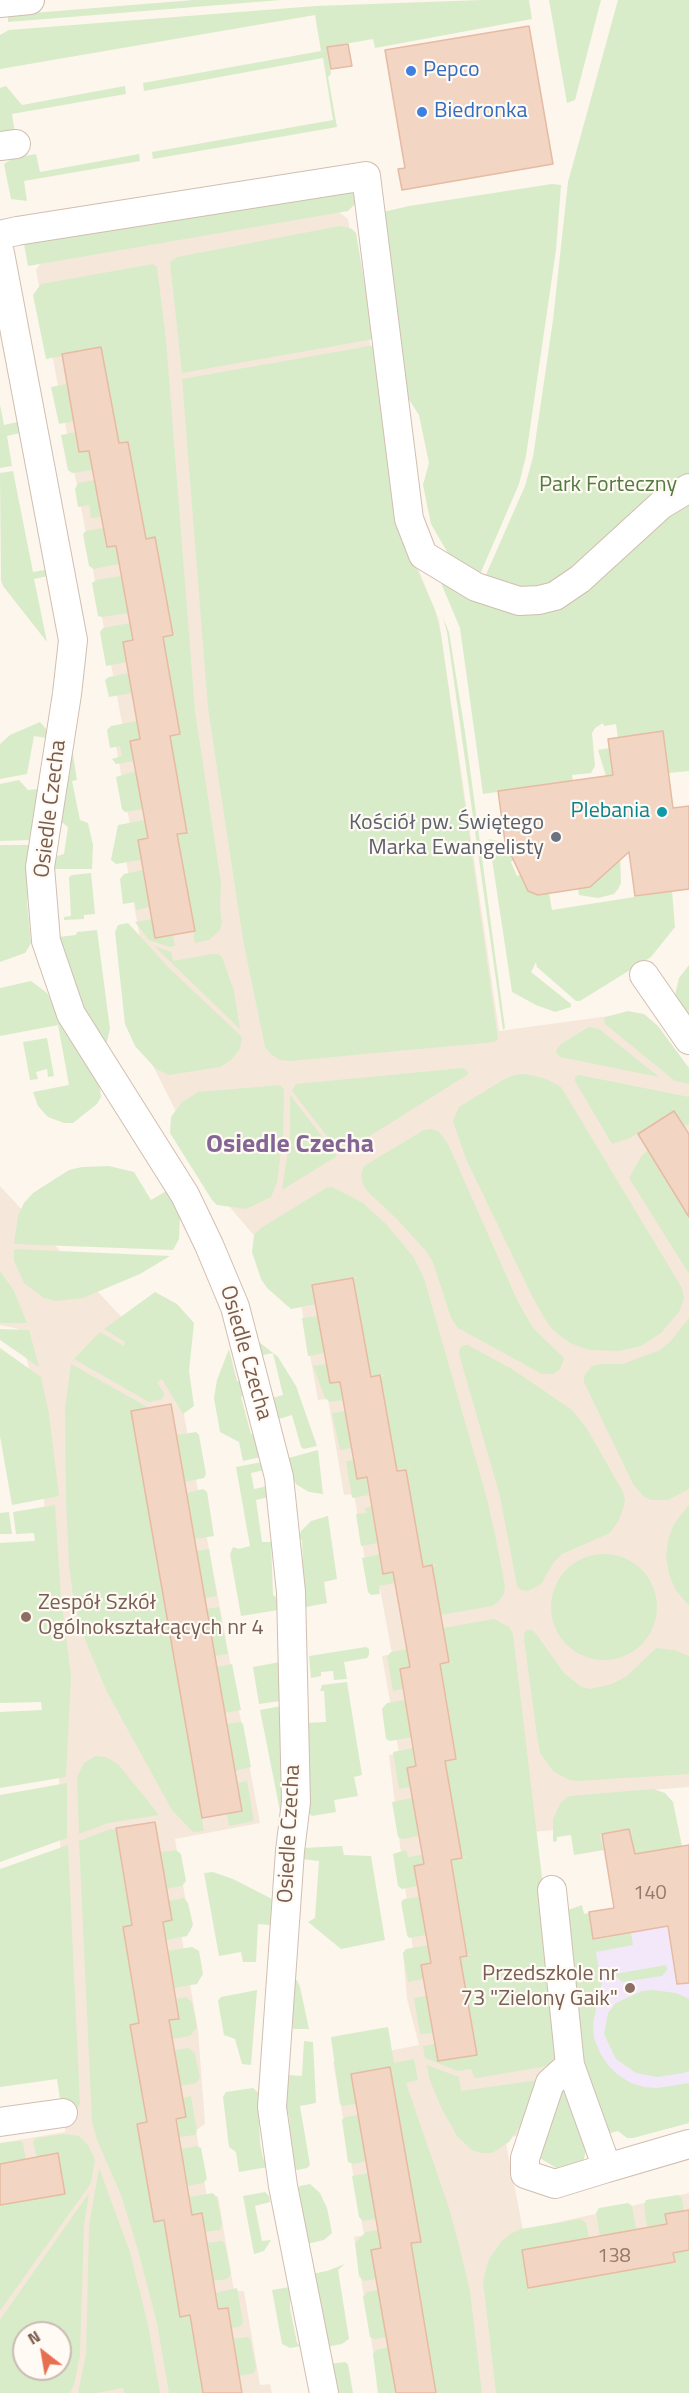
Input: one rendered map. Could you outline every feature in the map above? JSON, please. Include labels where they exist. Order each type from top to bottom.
[{"type":"street","points":[[0,3],[30,0]]},
{"type":"street","points":[[0,235],[366,176],[409,519],[423,555],[476,587],[519,601],[555,596],[580,579],[661,505],[689,488]]},
{"type":"street","name":"Osiedle Czecha","points":[[0,253],[73,640],[67,694],[40,867],[45,941],[71,1014],[184,1195],[213,1255],[235,1307],[279,1477],[291,1592],[296,1802],[290,1851],[272,2107],[283,2187],[324,2393]]},
{"type":"street","points":[[644,975],[689,1040]]},
{"type":"street","points":[[552,1890],[570,2065],[607,2168]]},
{"type":"street","points":[[570,2065],[550,2083],[525,2158],[525,2174],[555,2184],[689,2144]]},
{"type":"street","points":[[0,2122],[63,2113]]},
{"type":"shaded area","points":[[325,201],[348,219],[403,531],[439,620],[499,1031],[631,1013],[689,1071],[689,1787],[579,1796],[555,1830],[532,1832],[575,2125],[505,2138],[523,2230],[689,2193],[689,2393],[380,2393],[354,2237],[364,2235],[333,2062],[419,2045],[407,1999],[403,1953],[413,1951],[389,1755],[399,1753],[382,1656],[392,1654],[380,1589],[370,1590],[354,1494],[344,1495],[328,1399],[318,1400],[298,1287],[216,1191],[134,1028],[143,955],[120,827],[130,825],[113,729],[123,728],[36,270],[51,248]]},
{"type":"shaded area","points":[[0,1186],[177,1377],[260,1823],[175,1839],[191,1931],[181,1933],[198,2030],[205,2124],[196,2130],[207,2197],[218,2196],[234,2291],[244,2291],[260,2385],[270,2384],[272,2393],[0,2393],[0,2143],[65,2132],[59,1775],[39,1408],[19,1329],[0,1325]]},
{"type":"shaded area","name":"Przedszkole nr 73 \"Zielony Gaik\"","points":[[629,1829],[632,1855],[689,1845],[689,2106],[609,2126],[578,2030],[593,1940],[589,1912],[614,1908],[600,1834]]},
{"type":"green space","points":[[194,0],[281,0],[8,22],[8,15]]},
{"type":"green space","points":[[529,0],[532,19],[375,48],[373,39],[327,47],[331,74],[328,77],[337,127],[153,159],[152,152],[333,120],[323,58],[144,91],[143,83],[321,51],[315,15],[0,69],[0,35],[9,30],[316,6]]},
{"type":"green space","points":[[549,0],[601,0],[575,100],[567,103]]},
{"type":"green space","name":"Park Forteczny","points":[[618,0],[689,0],[689,771],[668,773],[662,732],[618,738],[616,724],[604,726],[603,723],[592,733],[595,766],[591,773],[572,775],[573,781],[483,794],[460,628],[438,576],[537,593],[485,577],[525,486],[533,457],[553,320],[568,182]]},
{"type":"green space","points":[[6,86],[22,105],[125,86],[126,94],[12,114],[15,133],[0,132],[0,88]]},
{"type":"green space","points":[[36,154],[40,172],[139,154],[140,161],[24,181],[27,201],[11,199],[4,164],[13,158]]},
{"type":"green space","points":[[552,184],[561,185],[556,250],[526,456],[519,484],[478,579],[453,562],[431,524],[423,485],[429,463],[419,415],[406,395],[383,212]]},
{"type":"green space","points":[[352,190],[361,198],[348,211],[28,266],[24,244]]},
{"type":"green space","points":[[340,226],[352,229],[356,233],[374,339],[182,373],[170,262],[177,257]]},
{"type":"green space","points":[[153,264],[157,267],[166,340],[195,711],[221,883],[222,923],[220,930],[209,940],[195,943],[177,834],[193,831],[187,831],[170,736],[185,733],[180,733],[163,637],[178,634],[172,634],[155,539],[161,537],[146,539],[128,443],[134,441],[119,443],[101,348],[107,346],[46,359],[33,295],[41,284]]},
{"type":"green space","points":[[375,345],[411,556],[435,610],[441,635],[498,1039],[495,1042],[290,1061],[280,1060],[265,1047],[243,940],[208,708],[182,379]]},
{"type":"green space","points":[[67,384],[74,421],[59,424],[51,387]]},
{"type":"green space","points":[[0,405],[4,425],[22,421],[24,432],[7,436],[12,466],[0,468]]},
{"type":"green space","points":[[76,432],[79,452],[89,451],[92,470],[72,473],[68,470],[61,435]]},
{"type":"green space","points":[[13,471],[33,572],[51,569],[52,575],[34,579],[47,642],[3,586],[1,580],[0,473]]},
{"type":"green space","points":[[94,480],[101,517],[91,518],[89,505],[78,507],[75,489],[78,483]]},
{"type":"green space","points":[[103,528],[106,547],[116,546],[119,564],[94,569],[89,566],[83,534],[86,531]]},
{"type":"green space","points":[[121,576],[128,613],[98,616],[92,583],[96,580]]},
{"type":"green space","points":[[443,618],[449,632],[465,732],[505,1028],[503,1030],[447,632]]},
{"type":"green space","points":[[130,623],[133,640],[123,643],[127,662],[106,666],[100,632],[103,628]]},
{"type":"green space","points":[[129,673],[132,693],[109,697],[105,680]]},
{"type":"green space","points":[[137,721],[141,739],[134,761],[116,764],[112,759],[122,756],[120,746],[110,748],[107,730],[111,726]]},
{"type":"green space","points":[[40,722],[47,730],[46,738],[34,736],[27,774],[0,779],[0,744],[10,735]]},
{"type":"green space","points":[[72,748],[77,780],[72,781],[80,820],[88,823],[93,845],[92,869],[53,869],[54,857],[64,854],[68,827],[59,820]]},
{"type":"green space","points":[[610,748],[615,787],[610,789],[598,750]]},
{"type":"green space","points":[[136,771],[143,809],[125,812],[122,809],[116,777]]},
{"type":"green space","points":[[19,780],[28,790],[38,789],[29,840],[0,841],[0,784]]},
{"type":"green space","points":[[145,820],[148,838],[138,840],[141,860],[116,864],[111,860],[118,825]]},
{"type":"green space","points":[[619,825],[621,883],[618,889],[614,894],[598,898],[579,895],[578,889],[590,887],[598,880],[602,861]]},
{"type":"green space","points":[[489,839],[506,843],[514,860],[511,862],[517,876],[520,875],[528,891],[538,895],[549,893],[552,910],[672,891],[675,927],[651,957],[580,1001],[576,1001],[537,967],[536,962],[531,972],[571,1004],[571,1007],[555,1012],[536,1005],[512,992]]},
{"type":"green space","points":[[0,845],[29,845],[27,903],[31,943],[25,953],[0,962]]},
{"type":"green space","points":[[143,870],[150,907],[136,910],[135,902],[123,904],[120,879],[124,874]]},
{"type":"green space","points":[[91,873],[95,914],[84,915],[84,919],[64,920],[64,917],[71,916],[69,877]]},
{"type":"green space","points":[[152,919],[155,938],[173,935],[175,946],[170,947],[149,940],[135,922]]},
{"type":"green space","points":[[128,923],[169,968],[242,1037],[240,1049],[231,1060],[220,1067],[169,1075],[156,1069],[135,1046],[125,1024],[115,932],[118,925]]},
{"type":"green space","points":[[97,930],[110,1029],[105,1050],[79,1010],[58,937]]},
{"type":"green space","points":[[154,946],[171,952],[173,961],[212,954],[222,957],[234,991],[240,1029]]},
{"type":"green space","points":[[689,965],[689,1015],[675,995],[679,978]]},
{"type":"green space","points":[[31,981],[47,993],[99,1082],[101,1097],[97,1104],[73,1123],[64,1123],[48,1117],[38,1106],[33,1092],[69,1085],[58,1025],[0,1036],[0,988]]},
{"type":"green space","points":[[628,1011],[644,1014],[658,1026],[689,1068],[689,1084],[675,1081],[605,1024],[604,1018]]},
{"type":"green space","points":[[589,1027],[599,1029],[659,1077],[560,1057],[557,1054],[556,1050],[561,1044]]},
{"type":"green space","points":[[47,1038],[54,1076],[48,1077],[47,1069],[36,1072],[38,1079],[30,1080],[23,1042]]},
{"type":"green space","points":[[463,1068],[468,1072],[467,1075],[341,1154],[292,1091],[296,1084]]},
{"type":"green space","points":[[526,1074],[546,1079],[561,1087],[682,1288],[684,1299],[679,1312],[661,1333],[641,1346],[619,1351],[589,1350],[570,1343],[553,1330],[531,1294],[466,1159],[453,1121],[459,1107],[503,1080],[514,1075]]},
{"type":"green space","points":[[579,1075],[689,1097],[689,1124],[684,1127],[674,1111],[630,1138],[612,1144],[575,1081],[575,1077]]},
{"type":"green space","points":[[280,1085],[284,1090],[283,1137],[277,1182],[271,1197],[246,1209],[217,1205],[170,1133],[171,1117],[182,1102],[198,1092]]},
{"type":"green space","points":[[290,1095],[337,1156],[282,1190],[290,1137]]},
{"type":"green space","points":[[432,1129],[439,1132],[448,1144],[518,1302],[533,1328],[564,1358],[560,1369],[553,1374],[542,1374],[458,1328],[451,1318],[433,1262],[426,1251],[367,1191],[362,1182],[361,1174],[364,1166],[424,1130]]},
{"type":"green space","points":[[648,1151],[689,1217],[689,1274],[629,1178],[642,1155]]},
{"type":"green space","points":[[109,1166],[134,1172],[151,1200],[168,1190],[180,1216],[179,1239],[173,1250],[14,1244],[18,1215],[24,1203],[33,1193],[69,1170]]},
{"type":"green space","points":[[332,1187],[363,1203],[387,1225],[414,1258],[424,1278],[487,1499],[497,1544],[505,1586],[504,1594],[492,1606],[441,1615],[432,1567],[438,1564],[423,1567],[406,1471],[412,1469],[397,1471],[381,1377],[386,1374],[371,1377],[354,1279],[358,1277],[313,1285],[316,1304],[291,1309],[267,1288],[261,1279],[252,1252],[254,1235],[261,1228],[326,1188]]},
{"type":"green space","points":[[14,1249],[170,1256],[140,1274],[83,1298],[56,1301],[44,1298],[24,1283],[14,1261]]},
{"type":"green space","points":[[0,1271],[14,1291],[27,1323],[0,1323]]},
{"type":"green space","points":[[155,1292],[177,1304],[194,1323],[189,1371],[194,1406],[183,1414],[162,1379],[157,1382],[164,1393],[162,1399],[149,1402],[74,1359],[100,1332],[124,1346],[125,1342],[104,1329]]},
{"type":"green space","points":[[318,1316],[324,1353],[308,1356],[302,1318]]},
{"type":"green space","points":[[689,1318],[689,1489],[668,1500],[651,1500],[643,1496],[633,1484],[584,1382],[584,1376],[592,1366],[623,1364],[660,1350],[670,1342]]},
{"type":"green space","points":[[0,1329],[29,1330],[39,1367],[0,1340]]},
{"type":"green space","points":[[254,1338],[273,1353],[258,1356]]},
{"type":"green space","points":[[464,1345],[512,1369],[572,1410],[587,1429],[623,1492],[625,1500],[623,1509],[610,1533],[562,1554],[554,1562],[541,1584],[528,1591],[521,1590],[517,1586],[500,1496],[459,1354],[460,1348]]},
{"type":"green space","points":[[0,1348],[41,1377],[49,1414],[59,1496],[12,1505],[0,1436]]},
{"type":"green space","points":[[229,1349],[237,1381],[241,1382],[244,1395],[241,1397],[251,1434],[255,1436],[261,1457],[243,1461],[239,1442],[220,1432],[214,1398],[217,1380]]},
{"type":"green space","points":[[273,1353],[278,1357],[296,1386],[317,1446],[304,1449],[301,1447],[292,1415],[275,1420],[269,1399],[283,1395]]},
{"type":"green space","points":[[71,1364],[149,1408],[131,1411],[204,1831],[193,1832],[172,1810],[107,1692],[81,1630],[69,1564],[66,1500],[65,1409]]},
{"type":"green space","points":[[326,1364],[330,1383],[340,1382],[343,1400],[330,1402],[325,1398],[313,1366]]},
{"type":"green space","points":[[345,1411],[352,1448],[340,1450],[332,1413]]},
{"type":"green space","points":[[196,1432],[199,1435],[206,1474],[204,1478],[185,1482],[177,1435]]},
{"type":"green space","points":[[318,1450],[323,1494],[309,1492],[297,1485],[285,1459]]},
{"type":"green space","points":[[353,1460],[357,1478],[366,1477],[369,1495],[352,1498],[346,1461]]},
{"type":"green space","points":[[262,1462],[264,1470],[251,1473],[254,1489],[268,1486],[269,1497],[256,1500],[262,1542],[271,1542],[273,1595],[277,1598],[278,1610],[241,1616],[230,1554],[233,1547],[239,1549],[250,1546],[236,1467]]},
{"type":"green space","points":[[203,1489],[207,1492],[214,1536],[195,1539],[187,1493]]},
{"type":"green space","name":"Zespół Szkół Ogólnokształcących nr 4","points":[[55,1505],[61,1598],[71,1675],[66,1777],[0,1788],[0,1712],[42,1710],[41,1702],[0,1703],[0,1543],[35,1541],[34,1533],[16,1534],[13,1512]]},
{"type":"green space","points":[[689,1505],[689,1606],[675,1589],[666,1557],[668,1540],[674,1524]]},
{"type":"green space","points":[[372,1506],[378,1543],[361,1546],[356,1514],[366,1513],[365,1508]]},
{"type":"green space","points":[[9,1512],[12,1534],[0,1534],[0,1513]]},
{"type":"green space","points":[[328,1516],[337,1579],[324,1582],[327,1603],[301,1608],[304,1595],[302,1540],[299,1538],[301,1531],[311,1521]]},
{"type":"green space","points":[[209,1549],[217,1596],[205,1598],[197,1551]]},
{"type":"green space","points":[[380,1554],[383,1573],[393,1572],[395,1583],[379,1586],[380,1594],[371,1595],[368,1592],[362,1558]]},
{"type":"green space","points":[[604,1554],[624,1558],[642,1569],[653,1587],[657,1607],[653,1627],[642,1645],[624,1656],[604,1660],[584,1656],[566,1645],[555,1627],[551,1607],[555,1587],[566,1569],[584,1558]]},
{"type":"green space","points":[[219,1607],[228,1654],[215,1656],[207,1609]]},
{"type":"green space","points":[[494,1619],[509,1627],[513,1634],[561,2037],[556,2058],[550,2064],[477,2078],[474,2077],[471,2069],[458,2071],[425,2058],[423,2046],[435,2044],[438,2061],[483,2053],[476,2053],[460,1957],[473,1954],[467,1954],[451,1860],[468,1857],[462,1856],[445,1761],[462,1758],[456,1758],[440,1664],[455,1661],[449,1661],[443,1628]]},
{"type":"green space","points":[[527,1630],[532,1630],[536,1634],[564,1673],[580,1686],[590,1689],[612,1684],[627,1676],[656,1648],[674,1650],[689,1656],[689,1774],[578,1781],[569,1780],[553,1771],[540,1753],[524,1639]]},
{"type":"green space","points":[[366,1647],[369,1649],[367,1658],[344,1662],[347,1679],[334,1680],[333,1671],[321,1672],[321,1676],[311,1678],[309,1656]]},
{"type":"green space","points":[[407,1649],[410,1667],[400,1669],[403,1689],[393,1691],[387,1657],[391,1652]]},
{"type":"green space","points":[[280,1662],[281,1701],[259,1704],[253,1667]]},
{"type":"green space","points":[[232,1664],[241,1710],[225,1713],[217,1667]]},
{"type":"green space","points":[[347,1682],[362,1775],[354,1777],[358,1796],[334,1800],[336,1812],[312,1816],[309,1813],[310,1754],[306,1751],[305,1723],[326,1722],[324,1691],[320,1691],[322,1685]]},
{"type":"green space","points":[[405,1700],[412,1737],[390,1741],[386,1739],[382,1709],[387,1703]]},
{"type":"green space","points":[[281,1706],[283,1778],[281,1816],[260,1710]]},
{"type":"green space","points":[[241,1722],[251,1767],[235,1771],[227,1724]]},
{"type":"green space","points":[[413,1748],[417,1766],[407,1768],[410,1787],[399,1789],[393,1752]]},
{"type":"green space","points":[[96,1756],[106,1757],[118,1764],[159,1815],[108,1823],[79,1834],[77,1777],[84,1763]]},
{"type":"green space","points":[[247,1781],[254,1821],[229,1826],[227,1814],[242,1811],[238,1783]]},
{"type":"green space","points":[[67,1783],[67,1838],[0,1862],[0,1795]]},
{"type":"green space","points":[[653,1789],[665,1793],[673,1802],[682,1846],[632,1855],[627,1830],[600,1834],[604,1850],[574,1855],[571,1835],[557,1837],[557,1841],[553,1842],[553,1819],[561,1802],[569,1796]]},
{"type":"green space","points":[[412,1798],[419,1836],[402,1839],[398,1837],[392,1802]]},
{"type":"green space","points":[[110,1829],[116,1830],[132,1925],[117,1928],[123,1928],[139,2023],[124,2026],[130,2026],[147,2122],[132,2125],[137,2125],[154,2221],[149,2223],[164,2220],[180,2316],[175,2318],[190,2315],[203,2393],[169,2393],[157,2323],[138,2250],[121,2195],[97,2140],[92,2122],[79,1841]]},
{"type":"green space","points":[[68,1845],[80,2104],[75,2112],[63,2120],[57,2079],[0,2087],[0,1869]]},
{"type":"green space","points":[[342,1846],[344,1855],[371,1856],[385,1940],[341,1949],[308,1922],[315,1918],[319,1861],[302,1859],[302,1848]]},
{"type":"green space","points":[[176,1850],[181,1854],[186,1881],[182,1886],[166,1889],[160,1852]]},
{"type":"green space","points":[[406,1850],[408,1857],[422,1855],[424,1864],[414,1866],[417,1886],[402,1889],[398,1886],[393,1854]]},
{"type":"green space","points":[[213,1872],[233,1879],[272,1899],[270,1925],[258,1924],[256,1962],[243,1962],[241,1952],[219,1956],[204,1873]]},
{"type":"green space","points":[[419,1897],[426,1935],[409,1938],[401,1902],[404,1899]]},
{"type":"green space","points":[[184,1898],[188,1903],[193,1925],[187,1936],[165,1940],[162,1922],[168,1901]]},
{"type":"green space","points":[[582,1905],[584,1914],[589,1913],[594,1940],[631,1933],[633,1945],[596,1952],[600,1976],[603,1976],[593,2023],[594,2038],[600,2053],[618,2075],[631,2083],[657,2088],[689,2083],[689,2123],[633,2138],[627,2138],[618,2131],[607,2134],[575,2031],[564,1916],[568,1910]]},
{"type":"green space","points":[[428,1945],[431,1963],[421,1965],[423,1979],[408,1982],[403,1953],[406,1949]]},
{"type":"green space","points":[[192,1947],[199,1951],[203,1974],[197,1984],[174,1988],[167,1951]]},
{"type":"green space","points":[[666,1965],[667,1970],[662,1976],[622,1982],[615,1974]]},
{"type":"green space","points":[[293,1980],[297,1980],[300,1987],[309,2029],[293,2029]]},
{"type":"green space","points":[[257,1990],[251,2065],[242,2064],[235,2039],[224,2035],[218,2001],[221,1997]]},
{"type":"green space","points":[[642,1991],[676,1993],[689,1999],[689,2071],[657,2077],[636,2073],[616,2059],[604,2034],[608,2013],[616,2003]]},
{"type":"green space","points":[[426,1996],[432,2033],[420,2034],[414,1998]]},
{"type":"green space","points":[[186,1997],[192,2002],[197,2027],[190,2036],[172,2039],[169,2020],[176,1999]]},
{"type":"green space","points":[[388,2027],[394,2063],[414,2059],[418,2080],[406,2083],[448,2205],[459,2245],[470,2291],[482,2393],[436,2393],[411,2243],[420,2241],[390,2067],[351,2074],[356,2104],[343,2106],[340,2104],[331,2037]]},
{"type":"green space","points":[[304,2041],[313,2042],[316,2103],[300,2106],[310,2165],[297,2170],[293,2168],[289,2116],[285,2111],[287,2075],[302,2076]]},
{"type":"green space","points":[[189,2048],[195,2054],[200,2078],[196,2083],[180,2086],[174,2050]]},
{"type":"green space","points":[[427,2065],[459,2077],[461,2091],[539,2080],[523,2122],[509,2142],[492,2153],[481,2153],[472,2150],[457,2136],[441,2107],[429,2078]]},
{"type":"green space","points":[[253,2088],[262,2096],[258,2099],[260,2143],[263,2158],[268,2167],[239,2172],[236,2152],[229,2147],[223,2097],[226,2092]]},
{"type":"green space","points":[[563,2089],[567,2094],[586,2150],[583,2163],[558,2169],[538,2157]]},
{"type":"green space","points":[[191,2096],[197,2131],[195,2135],[179,2137],[176,2119],[186,2117],[183,2098]]},
{"type":"green space","points":[[358,2115],[366,2161],[354,2164],[348,2162],[342,2120],[345,2117]]},
{"type":"green space","points":[[64,2134],[79,2136],[88,2145],[95,2160],[91,2183],[0,2311],[0,2205],[37,2158],[33,2142],[36,2138]]},
{"type":"green space","points":[[20,2141],[23,2143],[26,2160],[0,2164],[0,2143]]},
{"type":"green space","points":[[197,2146],[201,2148],[207,2179],[203,2183],[187,2186],[181,2149]]},
{"type":"green space","points":[[99,2168],[130,2252],[148,2325],[160,2393],[124,2393],[123,2388],[96,2393],[78,2393],[86,2354],[89,2226]]},
{"type":"green space","points":[[368,2173],[376,2219],[363,2221],[359,2217],[352,2176]]},
{"type":"green space","points":[[310,2184],[320,2193],[327,2208],[332,2233],[324,2240],[307,2244],[303,2227],[305,2223],[297,2191],[300,2186]]},
{"type":"green space","points":[[265,2192],[270,2202],[255,2206],[262,2241],[271,2240],[264,2251],[254,2254],[243,2196]]},
{"type":"green space","points":[[89,2193],[84,2226],[80,2355],[74,2385],[70,2393],[0,2393],[0,2320]]},
{"type":"green space","points":[[213,2193],[217,2198],[222,2224],[220,2230],[205,2232],[202,2213],[192,2215],[189,2197]]},
{"type":"green space","points":[[678,2195],[682,2198],[684,2211],[665,2214],[667,2224],[647,2227],[644,2204],[646,2200]]},
{"type":"green space","points":[[628,2203],[632,2206],[636,2229],[600,2236],[596,2213],[599,2208]]},
{"type":"green space","points":[[581,2219],[586,2223],[589,2237],[522,2250],[529,2293],[530,2288],[673,2262],[675,2268],[673,2253],[689,2250],[689,2393],[496,2393],[483,2281],[489,2259],[501,2242],[510,2234],[521,2229]]},
{"type":"green space","points":[[378,2230],[381,2248],[371,2250],[376,2279],[364,2281],[359,2276],[355,2243],[366,2232]]},
{"type":"green space","points":[[222,2241],[225,2244],[231,2273],[227,2279],[213,2281],[207,2243]]},
{"type":"green space","points":[[345,2264],[338,2270],[349,2339],[342,2344],[325,2347],[312,2274]]},
{"type":"green space","points":[[290,2287],[290,2308],[297,2343],[301,2346],[290,2348],[282,2344],[272,2290]]},
{"type":"green space","points":[[237,2288],[243,2322],[240,2327],[231,2328],[228,2308],[218,2309],[215,2293]]},
{"type":"green space","points":[[378,2290],[386,2337],[375,2339],[370,2337],[363,2297],[367,2292]]},
{"type":"green space","points":[[247,2337],[250,2339],[256,2367],[254,2373],[239,2376],[233,2339]]},
{"type":"green space","points":[[388,2347],[396,2393],[378,2393],[373,2354],[376,2350]]},
{"type":"green space","points":[[345,2362],[348,2364],[353,2393],[337,2393],[329,2364]]},
{"type":"building","points":[[529,26],[553,164],[402,190],[398,169],[405,168],[385,50]]},
{"type":"building","points":[[348,44],[352,66],[331,69],[327,47]]},
{"type":"building","points":[[101,347],[119,443],[128,442],[146,539],[155,537],[173,635],[163,637],[180,734],[170,736],[187,833],[177,834],[195,931],[155,938],[138,840],[148,838],[130,741],[140,739],[123,642],[133,640],[116,546],[107,547],[89,451],[79,452],[62,354]]},
{"type":"building","points":[[663,731],[673,808],[689,806],[689,889],[635,896],[629,852],[590,887],[538,895],[528,891],[505,842],[498,791],[613,775],[608,739]]},
{"type":"building","points":[[674,1111],[689,1134],[689,1217],[638,1134]]},
{"type":"building","points":[[353,1278],[371,1377],[380,1375],[397,1471],[406,1470],[423,1567],[432,1565],[449,1662],[440,1664],[456,1759],[445,1761],[462,1858],[451,1860],[467,1956],[460,1957],[477,2055],[438,2061],[421,1965],[431,1963],[414,1866],[424,1864],[407,1768],[416,1766],[400,1669],[410,1667],[393,1572],[383,1574],[367,1477],[357,1479],[340,1382],[330,1383],[312,1285]]},
{"type":"building","points":[[171,1404],[242,1811],[202,1818],[131,1411]]},
{"type":"building","points":[[155,1822],[172,1920],[163,1922],[179,2019],[169,2020],[186,2117],[176,2119],[192,2215],[202,2213],[218,2309],[228,2308],[242,2393],[203,2393],[190,2315],[180,2317],[164,2220],[154,2222],[137,2124],[147,2122],[130,2025],[139,2023],[123,1927],[132,1925],[116,1828]]},
{"type":"building","points":[[629,1829],[635,1854],[689,1845],[689,1983],[677,1984],[668,1926],[593,1939],[589,1912],[614,1908],[602,1834]]},
{"type":"building","points":[[390,2067],[421,2242],[411,2243],[436,2393],[396,2393],[371,2250],[381,2248],[351,2074]]},
{"type":"building","points":[[58,2153],[65,2194],[0,2205],[0,2164]]},
{"type":"building","points":[[689,2210],[689,2250],[673,2253],[675,2262],[528,2288],[522,2250],[667,2224],[665,2214]]},
{"type":"place","name":"Pepco","points":[[411,71]]},
{"type":"place","name":"Biedronka","points":[[422,112]]},
{"type":"place","name":"Plebania","points":[[662,812]]},
{"type":"place","name":"Kościół pw. Świętego Marka Ewangelisty","points":[[556,837]]},
{"type":"place","name":"Zespół Szkół Ogólnokształcących nr 4","points":[[26,1617]]},
{"type":"place","name":"Przedszkole nr 73 \"Zielony Gaik\"","points":[[630,1988]]},
{"type":"district","name":"Osiedle Czecha","points":[[290,1146]]}]
